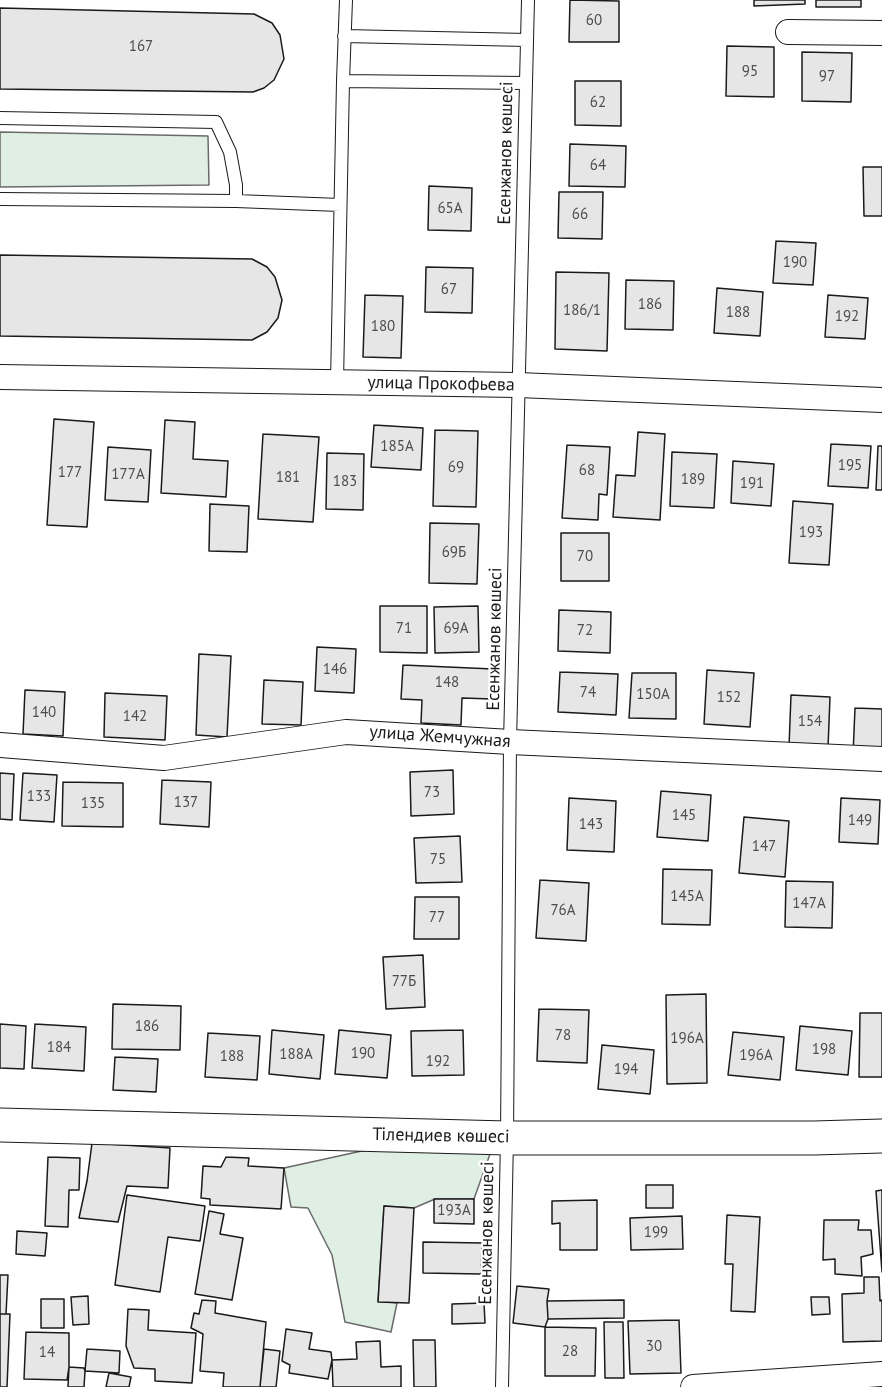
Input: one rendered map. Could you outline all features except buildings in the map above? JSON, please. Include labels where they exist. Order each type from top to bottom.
[{"type":"street","points":[[788,32],[882,33]]},
{"type":"street","name":"улица Прокофьева","points":[[0,377],[518,385],[882,400]]},
{"type":"street","name":"улица Жемчужная","points":[[0,745],[164,758],[346,732],[882,759]]},
{"type":"street","name":"Тілендиев көшесі","points":[[0,1125],[507,1138],[882,1136]]},
{"type":"street","points":[[693,1387],[882,1374]]},
{"type":"lane","points":[[337,382],[346,0]]},
{"type":"lane","name":"Есенжанов көшесі","points":[[502,1387],[507,1138],[510,742],[528,0]]},
{"type":"lane","points":[[344,36],[527,40]]},
{"type":"lane","points":[[343,81],[525,83]]},
{"type":"lane","points":[[0,118],[216,122],[230,152],[236,185],[236,201]]},
{"type":"lane","points":[[0,199],[236,201],[340,205]]},
{"type":"green space","points":[[0,132],[208,136],[209,185],[0,187]]},
{"type":"green space","points":[[389,1145],[490,1154],[474,1199],[435,1199],[414,1208],[384,1206],[378,1301],[397,1303],[391,1332],[345,1322],[332,1255],[308,1208],[291,1207],[284,1168]]}]
